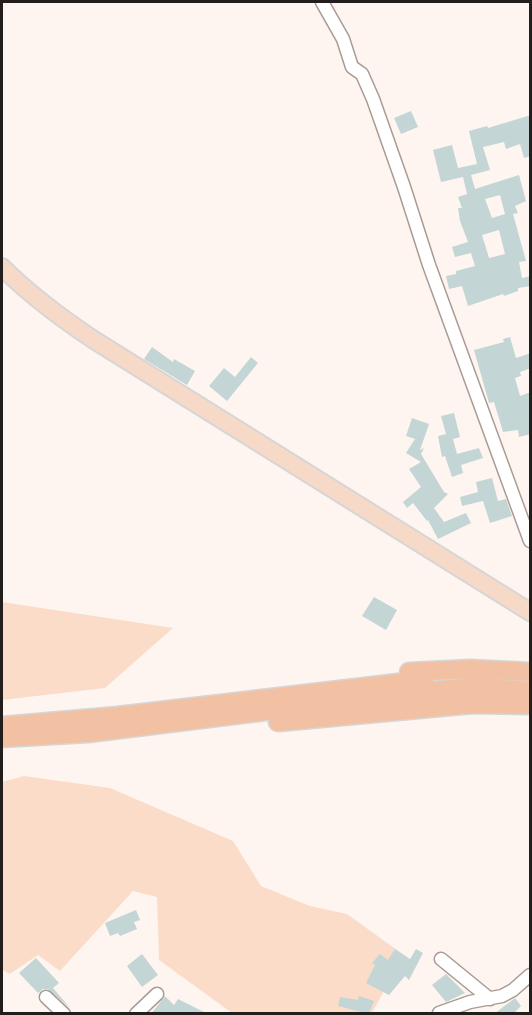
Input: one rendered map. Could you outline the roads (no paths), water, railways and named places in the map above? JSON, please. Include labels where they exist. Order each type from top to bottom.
[{"type":"highway","points":[[2,726],[66,721],[419,680],[527,673]]},
{"type":"highway","points":[[88,733],[419,692],[473,687],[531,690]]},
{"type":"highway","points":[[2,738],[88,733],[166,732],[473,704],[531,705]]},
{"type":"main road","points":[[2,267],[51,312],[531,612]]},
{"type":"street","points":[[322,2],[343,39],[352,67],[362,74],[373,99],[405,187],[429,265],[531,541]]},
{"type":"street","points":[[441,959],[485,1000]]},
{"type":"street","points":[[439,1013],[455,1006],[502,996],[531,975]]},
{"type":"street","points":[[136,1014],[157,994]]},
{"type":"street","points":[[46,997],[64,1014]]},
{"type":"street","points":[[484,1014],[485,1000]]}]
